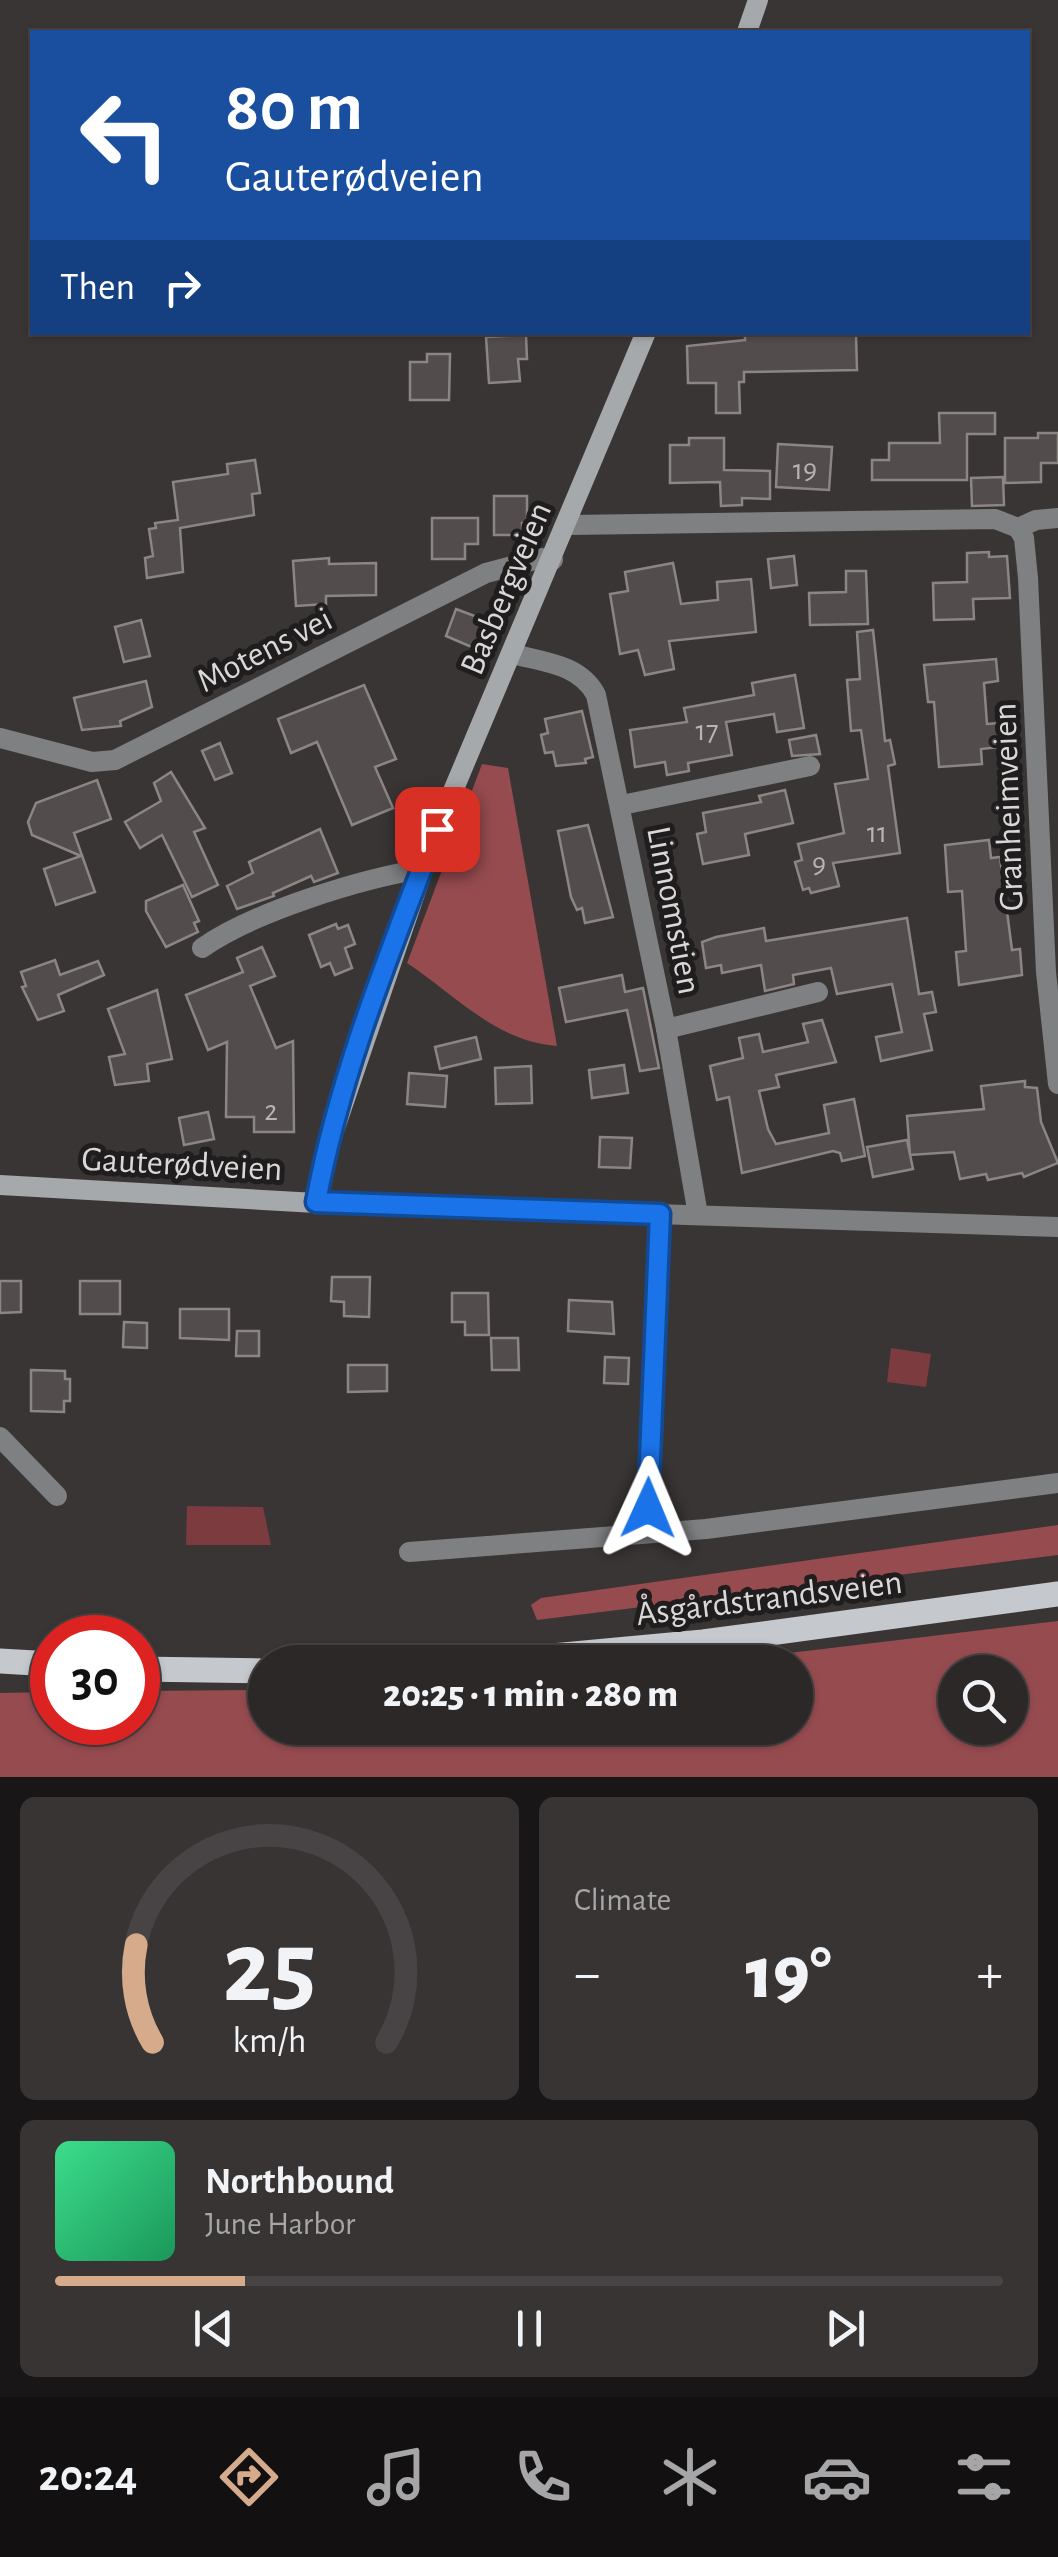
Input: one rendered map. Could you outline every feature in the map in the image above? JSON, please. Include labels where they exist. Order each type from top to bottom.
[{"type":"main road","points":[[749,30],[758,0]]},
{"type":"main road","name":"Basbergveien","points":[[316,1202],[323,1163],[352,1071],[422,869],[645,335]]},
{"type":"main road","name":"Gauterødveien","points":[[0,1185],[316,1202]]},
{"type":"main road","name":"Åsgårdstrandsveien","points":[[671,1645],[1058,1594]]},
{"type":"main road","points":[[0,1661],[30,1663]]},
{"type":"main road","points":[[160,1669],[248,1671]]},
{"type":"street","points":[[568,525],[995,520],[1018,528],[1036,520],[1058,518]]},
{"type":"street","name":"Granheimveien","points":[[1018,528],[1024,538],[1028,578],[1046,972],[1058,1084]]},
{"type":"street","name":"Motens vei","points":[[0,738],[92,762],[115,760],[486,572],[542,558],[553,560]]},
{"type":"street","name":"Linnomstien","points":[[513,654],[570,669],[590,684],[622,805],[698,1215]]},
{"type":"street","name":"Linnomstien","points":[[622,805],[810,766]]},
{"type":"street","points":[[202,948],[259,920],[358,883],[422,869]]},
{"type":"street","name":"Linnomstien","points":[[666,1028],[818,992]]},
{"type":"street","name":"Gauterødveien","points":[[316,1202],[1058,1227]]},
{"type":"street","points":[[651,1532],[648,1468],[660,1214]]},
{"type":"street","points":[[0,1437],[57,1496]]},
{"type":"street","points":[[408,1552],[651,1532],[1058,1483]]},
{"type":"shaded area","points":[[482,764],[508,768],[557,1046],[514,1036],[495,1026],[407,963]]},
{"type":"shaded area","points":[[891,1348],[931,1354],[926,1387],[887,1382]]},
{"type":"shaded area","points":[[187,1506],[263,1507],[271,1545],[186,1545]]},
{"type":"shaded area","points":[[1058,1525],[1058,1555],[537,1620],[531,1605],[541,1598]]},
{"type":"shaded area","points":[[1058,1621],[1058,1777],[0,1777],[0,1693],[30,1692],[30,1745],[160,1745],[160,1691],[248,1690],[248,1745],[813,1745],[813,1650]]},
{"type":"building","points":[[526,335],[527,359],[518,359],[520,381],[489,383],[486,337]]},
{"type":"building","points":[[745,335],[856,335],[857,370],[744,372],[744,382],[739,382],[740,413],[716,413],[716,383],[688,383],[687,346],[745,340]]},
{"type":"building","points":[[427,354],[450,354],[449,400],[410,400],[410,362],[427,362]]},
{"type":"building","points":[[939,413],[995,413],[995,434],[967,434],[967,480],[872,480],[872,460],[889,460],[889,443],[940,443]]},
{"type":"building","points":[[1038,433],[1058,433],[1058,463],[1041,463],[1041,482],[1005,483],[1005,438],[1038,438]]},
{"type":"building","points":[[689,438],[724,438],[724,470],[770,471],[770,499],[742,498],[742,505],[721,506],[720,482],[670,483],[670,445],[689,445]]},
{"type":"building","points":[[778,444],[832,447],[829,490],[776,487]]},
{"type":"building","points":[[255,460],[260,493],[252,494],[254,515],[180,528],[183,572],[147,578],[145,558],[153,556],[149,529],[156,528],[155,523],[178,520],[173,482],[228,474],[227,464]]},
{"type":"building","points":[[1003,477],[1004,505],[972,506],[971,478]]},
{"type":"building","points":[[494,496],[527,496],[527,523],[522,523],[522,535],[494,535]]},
{"type":"building","points":[[432,518],[478,518],[478,544],[465,544],[465,559],[432,559]]},
{"type":"building","points":[[989,552],[989,557],[1007,556],[1010,598],[973,599],[974,619],[934,620],[933,583],[967,582],[967,553]]},
{"type":"building","points":[[794,556],[797,585],[771,588],[768,559]]},
{"type":"building","points":[[329,558],[329,564],[376,563],[376,595],[326,596],[326,604],[296,606],[293,561]]},
{"type":"building","points":[[673,563],[681,604],[718,600],[717,582],[751,579],[756,632],[669,641],[674,669],[645,675],[638,650],[620,654],[610,594],[628,591],[625,572]]},
{"type":"building","points":[[846,571],[866,571],[868,624],[810,625],[809,593],[846,592]]},
{"type":"building","points":[[456,609],[485,620],[474,648],[446,636]]},
{"type":"building","points":[[141,620],[150,656],[124,662],[115,627]]},
{"type":"building","points":[[873,630],[885,741],[890,740],[895,764],[888,766],[900,853],[833,863],[839,886],[811,893],[809,888],[803,890],[795,862],[802,860],[798,844],[844,833],[835,784],[868,779],[861,730],[851,731],[847,680],[860,679],[857,632]]},
{"type":"building","points":[[996,659],[998,681],[984,683],[987,724],[1015,722],[1017,745],[981,749],[982,764],[939,767],[934,702],[928,702],[924,665]]},
{"type":"building","points":[[795,675],[804,728],[777,732],[774,714],[726,722],[732,755],[688,763],[689,771],[667,775],[665,762],[635,767],[630,730],[687,722],[684,708],[754,695],[752,683]]},
{"type":"building","points":[[146,681],[152,707],[120,721],[121,726],[82,730],[74,698]]},
{"type":"building","points":[[364,685],[396,759],[375,767],[393,808],[352,825],[317,742],[291,753],[278,719]]},
{"type":"building","points":[[582,711],[593,757],[585,759],[586,763],[556,766],[553,752],[545,753],[541,735],[548,733],[545,719]]},
{"type":"building","points":[[816,735],[820,754],[792,756],[789,740]]},
{"type":"building","points":[[220,743],[232,773],[215,780],[202,751]]},
{"type":"building","points":[[171,772],[205,828],[194,832],[218,885],[192,897],[162,835],[140,848],[125,822],[161,801],[154,783]]},
{"type":"building","points":[[97,780],[111,819],[74,833],[95,892],[56,905],[44,869],[81,856],[32,835],[28,822],[36,803]]},
{"type":"building","points":[[785,790],[793,823],[745,834],[749,855],[703,864],[697,834],[706,832],[703,813],[761,802],[759,796]]},
{"type":"building","points":[[588,825],[613,917],[585,923],[582,908],[577,910],[571,897],[558,831]]},
{"type":"building","points":[[320,829],[338,873],[314,882],[311,876],[273,893],[274,896],[237,909],[227,886],[253,873],[249,862]]},
{"type":"building","points":[[989,840],[991,858],[1000,857],[1012,950],[1020,949],[1022,975],[959,985],[956,952],[966,951],[962,891],[948,892],[945,845]]},
{"type":"building","points":[[183,885],[199,921],[194,923],[198,932],[166,947],[146,911],[146,901]]},
{"type":"building","points":[[907,918],[919,994],[932,992],[936,1012],[924,1014],[932,1050],[881,1061],[876,1037],[902,1032],[892,984],[837,994],[831,968],[793,975],[794,984],[765,991],[761,965],[722,973],[721,965],[706,968],[702,942],[716,937],[764,928],[766,941]]},
{"type":"building","points":[[336,924],[338,929],[348,925],[355,944],[345,948],[352,968],[335,975],[330,963],[321,967],[309,935]]},
{"type":"building","points":[[262,947],[275,976],[250,986],[276,1048],[293,1041],[294,1132],[254,1132],[254,1117],[226,1117],[227,1042],[208,1050],[186,995],[243,972],[237,958]]},
{"type":"building","points":[[55,960],[60,975],[98,961],[104,975],[58,995],[64,1011],[38,1020],[22,987],[26,986],[21,972]]},
{"type":"building","points":[[622,975],[625,992],[643,988],[659,1068],[640,1071],[627,1010],[566,1022],[559,988]]},
{"type":"building","points":[[157,990],[172,1059],[147,1064],[149,1081],[115,1085],[109,1057],[125,1054],[108,1009]]},
{"type":"building","points":[[822,1020],[836,1062],[776,1075],[779,1087],[759,1091],[768,1129],[776,1144],[829,1133],[824,1105],[854,1099],[865,1156],[842,1161],[840,1153],[833,1151],[742,1173],[729,1097],[717,1100],[710,1066],[743,1058],[739,1038],[759,1034],[763,1052],[808,1042],[803,1024]]},
{"type":"building","points":[[476,1037],[481,1059],[440,1069],[435,1047]]},
{"type":"building","points":[[624,1065],[628,1093],[592,1098],[589,1070]]},
{"type":"building","points":[[531,1066],[532,1103],[496,1104],[495,1068]]},
{"type":"building","points":[[409,1073],[447,1076],[445,1107],[407,1104]]},
{"type":"building","points":[[1025,1081],[1025,1087],[1037,1088],[1041,1122],[1058,1163],[1024,1177],[1022,1173],[988,1180],[986,1174],[960,1179],[954,1152],[910,1155],[907,1116],[984,1109],[981,1086]]},
{"type":"building","points":[[208,1112],[214,1139],[184,1145],[179,1118]]},
{"type":"building","points":[[600,1137],[632,1138],[630,1168],[599,1167]]},
{"type":"building","points":[[907,1140],[913,1169],[873,1177],[867,1147]]},
{"type":"building","points":[[332,1277],[370,1277],[369,1317],[344,1316],[344,1302],[331,1301]]},
{"type":"building","points":[[0,1281],[21,1281],[21,1312],[0,1313]]},
{"type":"building","points":[[80,1281],[120,1281],[120,1314],[80,1314]]},
{"type":"building","points":[[452,1293],[488,1293],[489,1335],[465,1335],[465,1322],[452,1322]]},
{"type":"building","points":[[569,1300],[612,1302],[614,1334],[568,1331]]},
{"type":"building","points":[[180,1309],[229,1309],[229,1340],[180,1338]]},
{"type":"building","points":[[124,1322],[147,1323],[147,1348],[123,1347]]},
{"type":"building","points":[[237,1331],[259,1331],[259,1356],[236,1356]]},
{"type":"building","points":[[491,1338],[518,1338],[519,1370],[492,1370]]},
{"type":"building","points":[[605,1357],[629,1358],[628,1384],[604,1383]]},
{"type":"building","points":[[348,1365],[387,1365],[387,1391],[348,1392]]},
{"type":"building","points":[[31,1370],[65,1371],[65,1379],[70,1379],[70,1401],[64,1401],[64,1412],[31,1411]]},
{"type":"route","points":[[437,829],[364,1034],[323,1163],[316,1202],[660,1214],[648,1508]]}]
